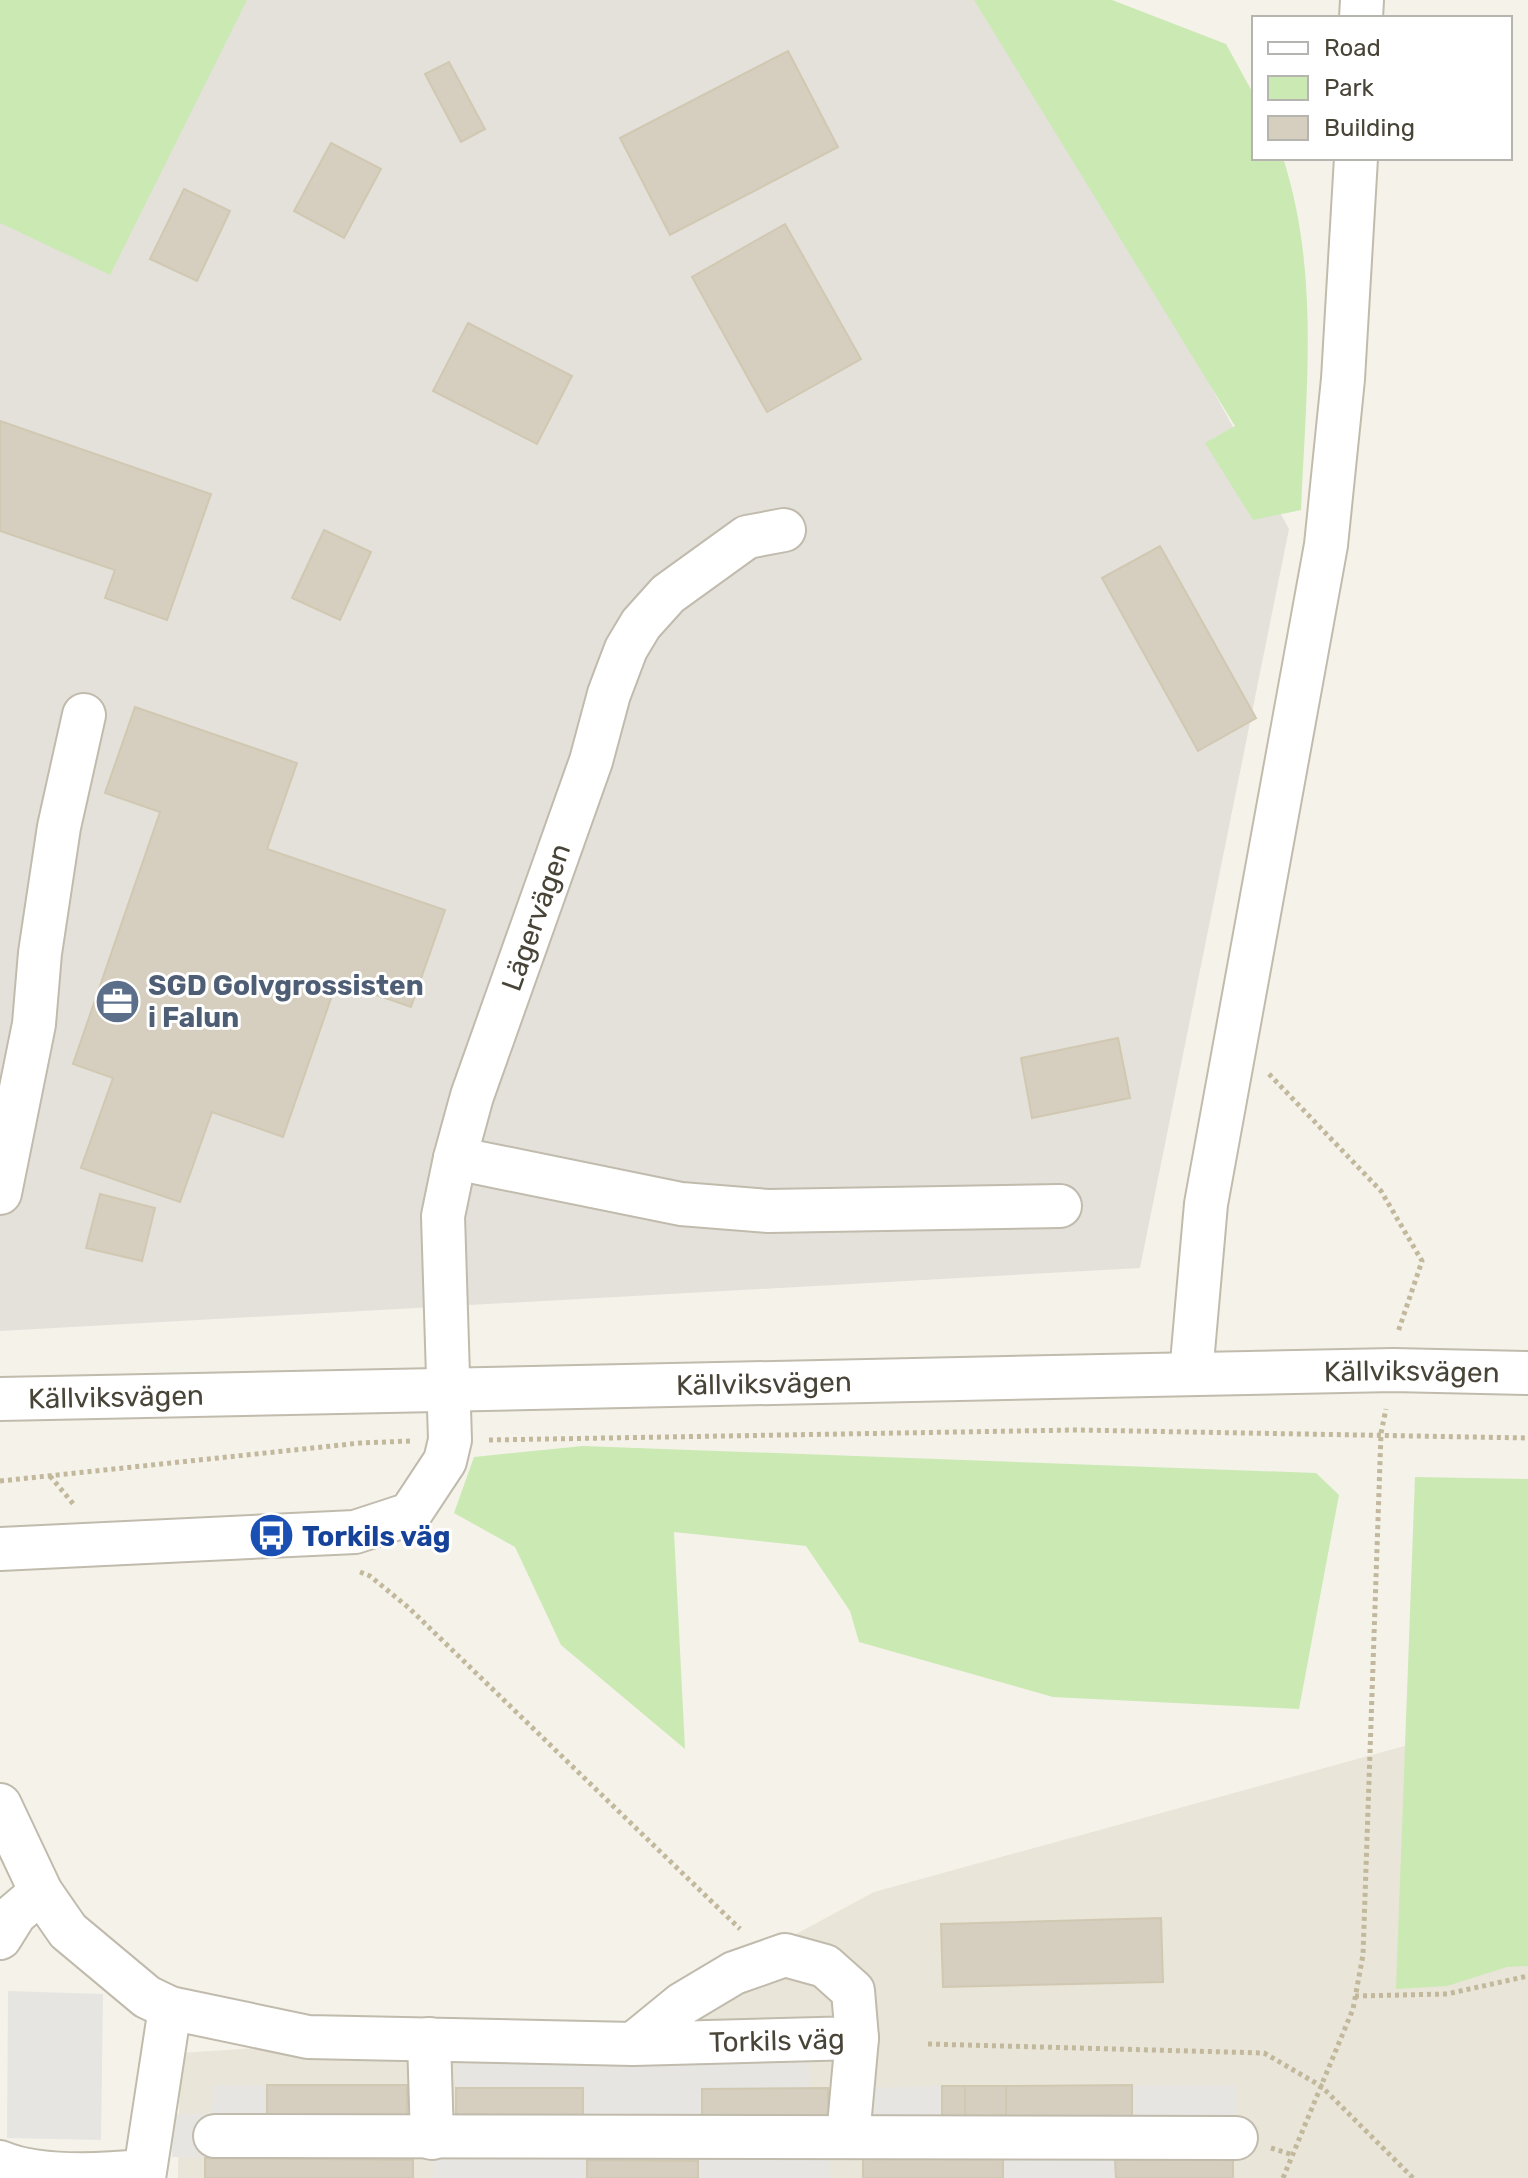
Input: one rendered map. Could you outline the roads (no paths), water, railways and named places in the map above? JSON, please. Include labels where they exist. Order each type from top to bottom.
[{"type":"street","points":[[1191,1374],[1206,1204],[1326,545],[1343,379],[1356,160]]},
{"type":"street","name":"Lägervägen","points":[[0,1549],[355,1532],[410,1514],[445,1461],[450,1440],[443,1216],[455,1158],[472,1096],[591,761],[626,649],[641,624],[668,594],[747,537],[784,530]]},
{"type":"street","points":[[0,1193],[34,1024],[40,953],[59,827],[84,715]]},
{"type":"street","points":[[455,1158],[681,1204],[768,1211],[1060,1206]]},
{"type":"street","name":"Källviksvägen","points":[[0,1399],[1393,1370],[1528,1373]]},
{"type":"street","name":"Torkils väg","points":[[0,1805],[41,1892],[68,1931],[147,1997],[170,2008],[308,2037],[633,2044],[857,2038],[853,1991],[825,1966],[785,1955],[734,1973],[682,2004],[633,2044]]},
{"type":"street","points":[[0,1938],[15,1914],[41,1892]]},
{"type":"street","points":[[0,2162],[11,2170],[37,2177],[144,2174],[170,2008]]},
{"type":"street","points":[[848,2137],[857,2038]]},
{"type":"street","points":[[429,2039],[432,2138]]},
{"type":"street","points":[[215,2136],[1236,2138]]},
{"type":"place","name":"SGD Golvgrossisten i Falun","points":[[117,1001]]},
{"type":"place","name":"Torkils väg","points":[[271,1536]]}]
